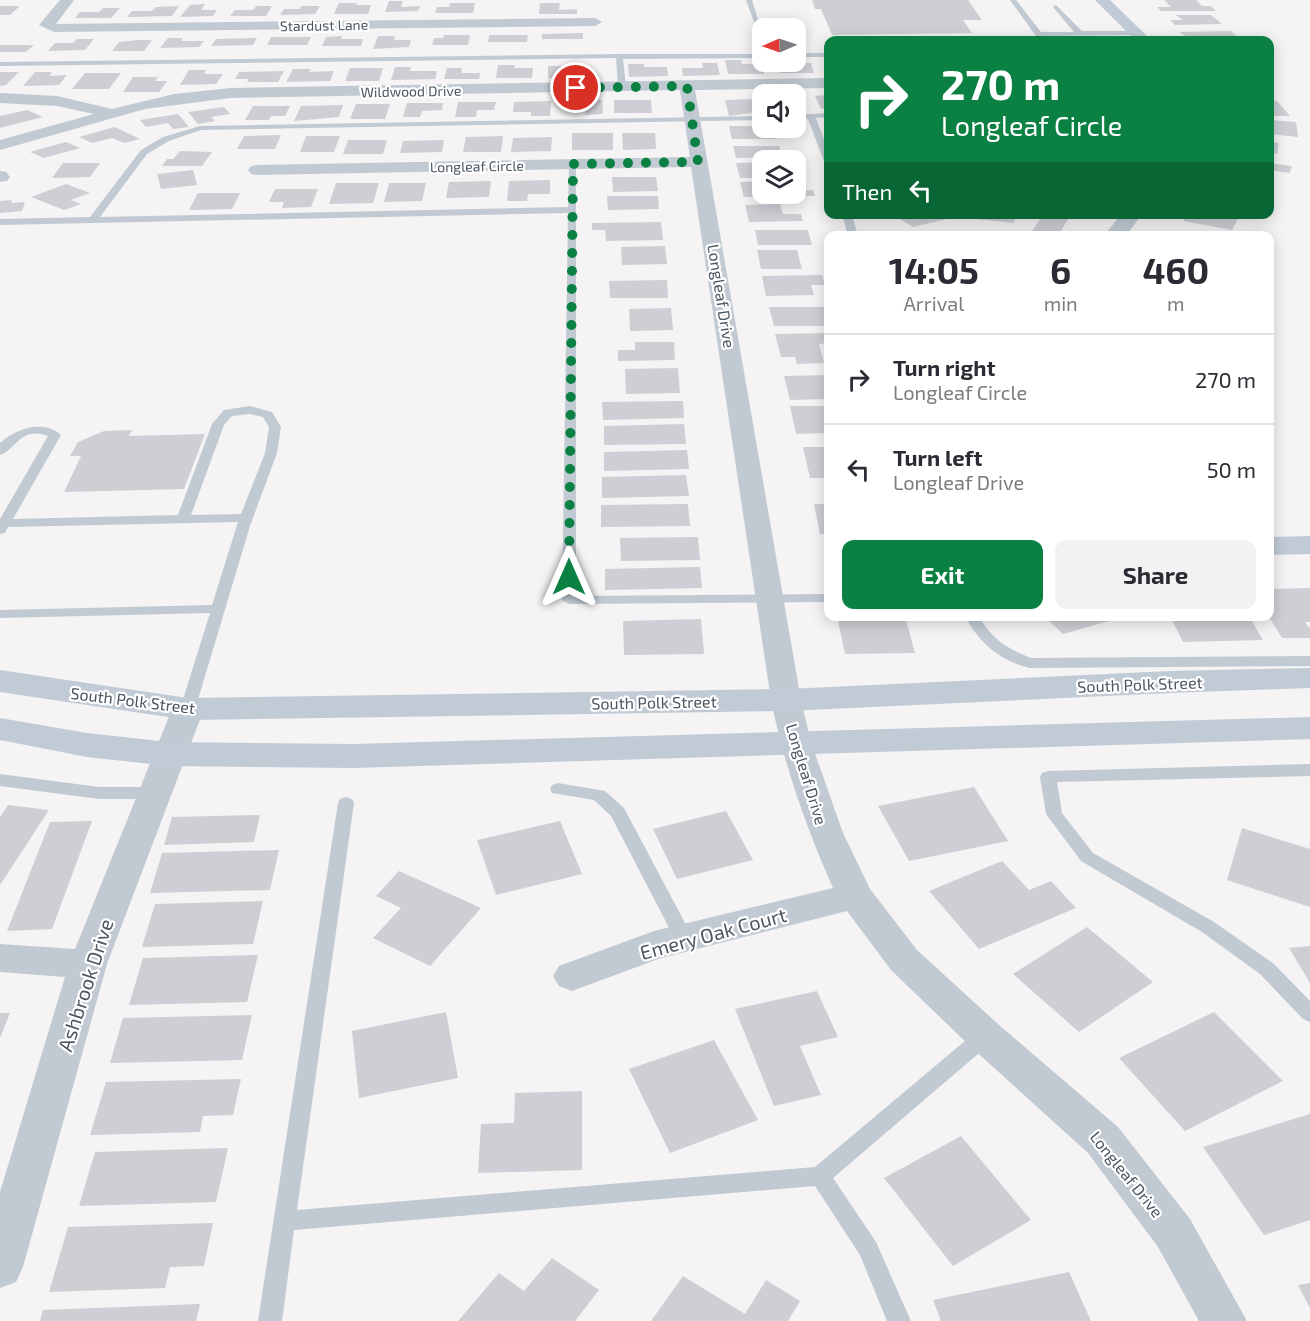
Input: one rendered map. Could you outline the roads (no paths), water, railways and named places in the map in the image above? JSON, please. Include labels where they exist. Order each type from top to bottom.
[{"type":"main road","points":[[1102,0],[1139,36]]},
{"type":"main road","points":[[1118,231],[1128,219]]},
{"type":"main road","points":[[1274,546],[1310,545]]},
{"type":"main road","name":"South Polk Street","points":[[0,681],[188,709],[786,700],[1158,682],[1310,678]]},
{"type":"main road","points":[[0,729],[87,745],[169,754],[353,756],[1310,728]]},
{"type":"street","name":"Stardust Lane","points":[[67,0],[46,25],[54,28],[501,17],[595,22]]},
{"type":"street","name":"Wildwood Drive","points":[[0,145],[174,99],[230,93],[824,82]]},
{"type":"street","name":"Longleaf Drive","points":[[687,86],[698,162],[717,259],[786,700],[795,742],[826,832],[855,896],[904,960],[985,1036],[1103,1140],[1174,1233],[1224,1321]]},
{"type":"street","points":[[8,98],[86,104],[112,114]]},
{"type":"street","name":"Longleaf Circle","points":[[257,170],[698,162]]},
{"type":"street","name":"Ashbrook Drive","points":[[0,1267],[88,964],[188,709]]},
{"type":"street","name":"Emery Oak Court","points":[[572,976],[654,945],[855,896]]},
{"type":"street","points":[[0,958],[88,964]]},
{"type":"lane","points":[[749,0],[755,18]]},
{"type":"lane","points":[[1013,0],[1039,34],[1120,36]]},
{"type":"lane","points":[[1056,7],[1080,34]]},
{"type":"lane","points":[[806,55],[824,54]]},
{"type":"lane","points":[[0,64],[752,56]]},
{"type":"lane","points":[[619,57],[622,87]]},
{"type":"lane","points":[[0,102],[8,98]]},
{"type":"lane","points":[[806,117],[824,115]]},
{"type":"lane","points":[[811,117],[824,151]]},
{"type":"lane","points":[[94,219],[144,152],[165,139],[200,128],[752,118]]},
{"type":"lane","points":[[573,164],[569,600],[824,598]]},
{"type":"lane","points":[[0,222],[573,210]]},
{"type":"lane","points":[[183,519],[218,424],[228,413],[250,410],[268,415],[275,427],[271,453],[217,609],[188,709]]},
{"type":"lane","points":[[0,451],[13,437],[22,433],[48,430],[55,435],[2,526]]},
{"type":"lane","points":[[2,526],[247,518]]},
{"type":"lane","points":[[0,614],[217,609]]},
{"type":"lane","points":[[974,621],[980,634],[1000,652],[1029,663],[1310,661]]},
{"type":"lane","points":[[1310,770],[1048,777],[1054,814],[1087,857],[1208,927],[1267,969],[1310,1014]]},
{"type":"lane","points":[[0,780],[99,793],[154,793]]},
{"type":"lane","points":[[558,789],[599,795],[618,812],[684,938]]},
{"type":"lane","points":[[270,1321],[346,803]]},
{"type":"lane","points":[[284,1221],[820,1176],[985,1036]]},
{"type":"lane","points":[[820,1176],[868,1249],[899,1321]]}]
